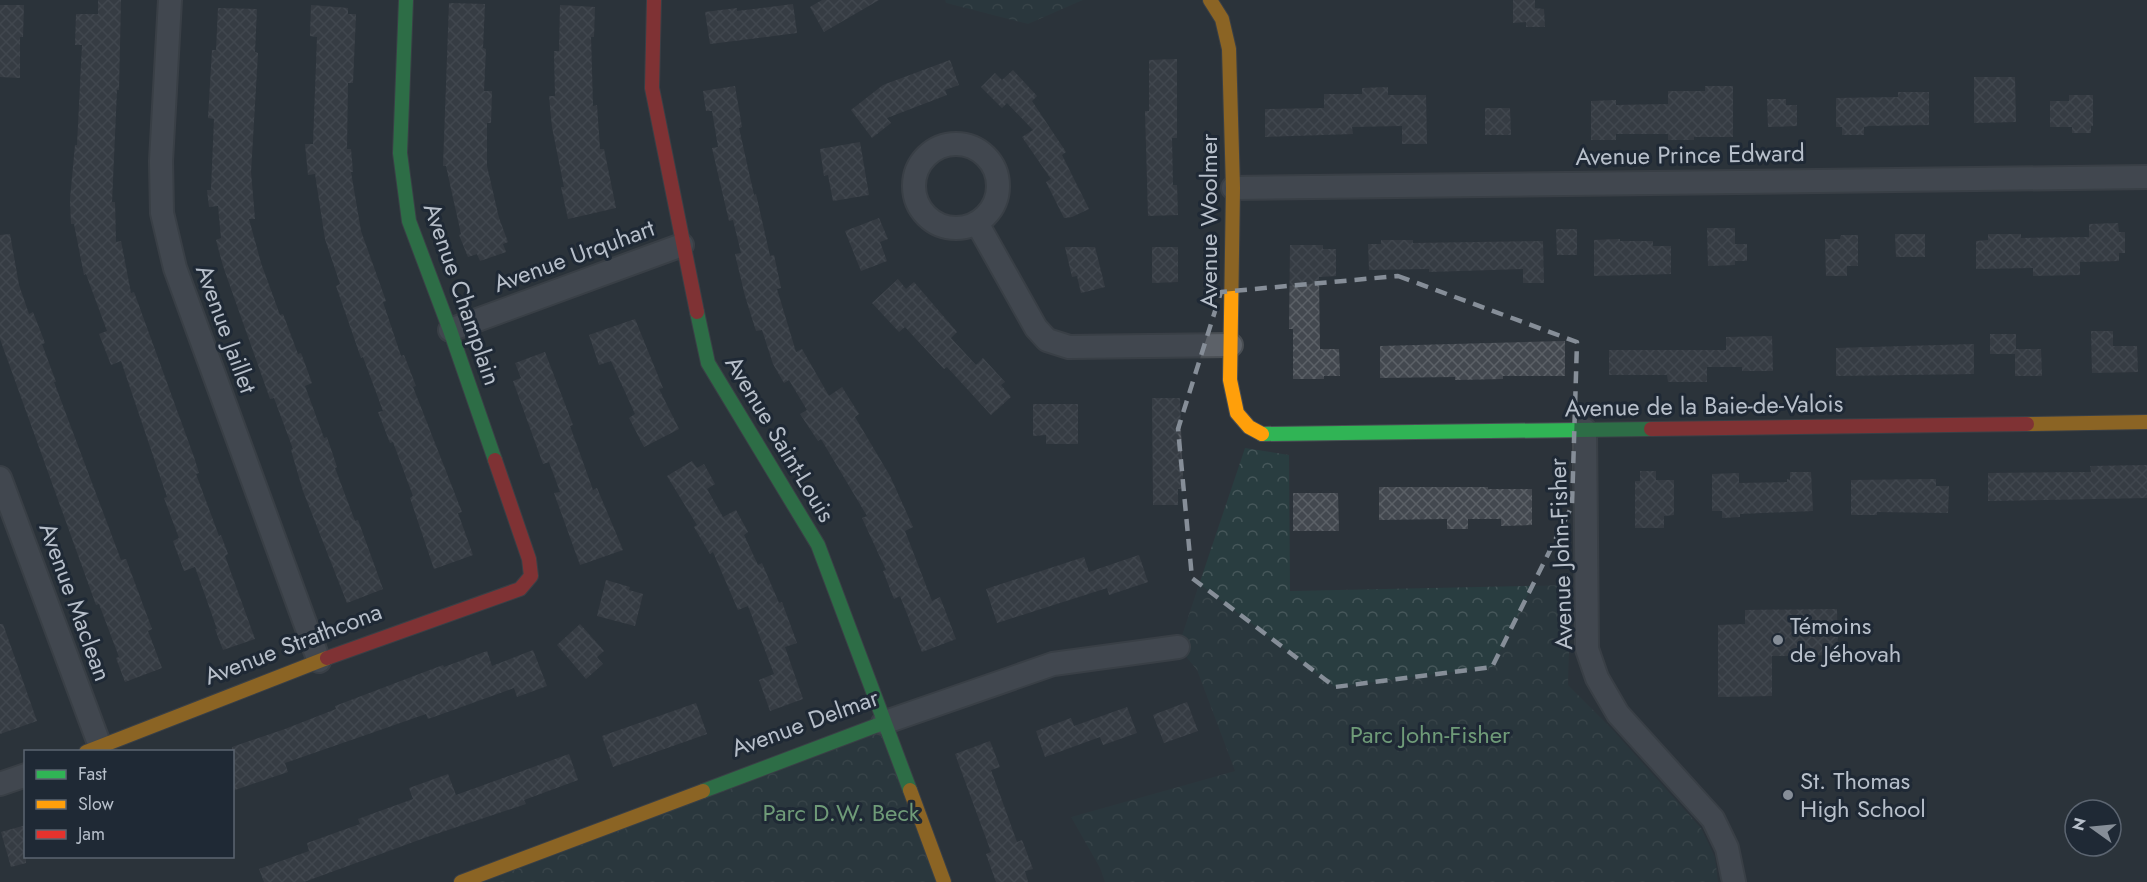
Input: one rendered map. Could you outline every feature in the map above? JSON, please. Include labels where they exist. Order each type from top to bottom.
[{"type":"street","name":"Avenue Jaillet","points":[[170,0],[161,161],[162,213],[175,268],[319,662]]},
{"type":"street","name":"Avenue Champlain","points":[[406,0],[400,153],[409,221],[450,330],[529,559],[531,576],[520,589]]},
{"type":"street","name":"Avenue Saint-Louis","points":[[654,0],[652,88],[682,245],[708,363],[818,545],[883,723],[945,882]]},
{"type":"street","name":"Avenue Woolmer","points":[[1210,0],[1222,19],[1229,49],[1233,188],[1230,380],[1238,413],[1249,427],[1262,434]]},
{"type":"street","name":"Avenue Prince Edward","points":[[1233,188],[2147,177]]},
{"type":"street","points":[[977,223],[1036,328],[1047,340],[1069,347],[1231,345]]},
{"type":"street","name":"Avenue Urquhart","points":[[450,330],[682,245]]},
{"type":"street","name":"Avenue de la Baie-de-Valois","points":[[1262,434],[2147,422]]},
{"type":"street","name":"Avenue John-Fisher","points":[[1585,430],[1587,649],[1597,678],[1618,714],[1713,819],[1727,848],[1734,882]]},
{"type":"street","name":"Avenue Maclean","points":[[0,478],[93,749]]},
{"type":"street","name":"Avenue Strathcona","points":[[93,749],[319,662],[520,589]]},
{"type":"street","name":"Avenue Delmar","points":[[461,882],[883,723],[1053,664],[1178,647]]},
{"type":"street","points":[[0,784],[24,776]]},
{"type":"highlighted area","points":[[1398,276],[1577,342],[1572,506],[1492,667],[1335,687],[1192,578],[1178,429],[1221,292]]},
{"type":"green space","points":[[945,0],[1083,0],[1028,24],[946,3]]},
{"type":"green space","name":"Parc John-Fisher","points":[[1245,448],[1289,455],[1290,591],[1571,585],[1568,685],[1612,729],[1701,828],[1715,857],[1718,882],[1105,882],[1100,868],[1071,817],[1235,771],[1197,670],[1178,647]]},
{"type":"green space","name":"Parc D.W. Beck","points":[[883,723],[944,882],[466,882]]},
{"type":"building","points":[[98,0],[121,0],[119,90],[117,90],[112,202],[115,202],[116,242],[121,241],[131,293],[134,292],[194,457],[199,473],[196,474],[228,554],[225,556],[255,639],[223,650],[195,567],[184,571],[173,541],[179,538],[121,361],[111,365],[99,334],[107,331],[86,274],[84,275],[74,224],[71,224],[70,199],[75,145],[77,145],[82,45],[75,45],[76,14],[98,14]]},
{"type":"building","points":[[822,0],[879,0],[824,32],[810,7]]},
{"type":"building","points":[[1513,0],[1535,0],[1535,8],[1544,9],[1545,27],[1526,27],[1526,22],[1513,23]]},
{"type":"building","points":[[449,3],[485,4],[484,91],[492,91],[491,123],[487,123],[487,166],[499,218],[508,242],[503,244],[506,252],[480,261],[477,254],[468,257],[459,235],[461,234],[446,166],[443,166]]},
{"type":"building","points":[[793,4],[797,33],[710,44],[705,12],[737,8],[737,11]]},
{"type":"building","points":[[0,5],[24,5],[23,37],[20,37],[20,78],[0,77]]},
{"type":"building","points":[[311,5],[348,8],[348,14],[356,14],[353,83],[348,83],[347,149],[351,149],[353,172],[351,172],[361,231],[386,301],[383,302],[401,356],[404,355],[416,386],[413,387],[462,512],[458,513],[473,555],[434,569],[410,498],[413,496],[393,442],[390,443],[378,412],[383,411],[363,357],[361,358],[336,286],[340,284],[325,239],[315,174],[308,175],[305,144],[313,144],[317,37],[310,36]]},
{"type":"building","points":[[560,5],[595,7],[594,37],[591,37],[593,106],[597,105],[600,149],[604,149],[616,208],[568,219],[561,187],[564,187],[552,127],[549,96],[555,96],[554,51],[559,51]]},
{"type":"building","points":[[218,8],[257,9],[255,52],[258,53],[251,172],[255,219],[249,219],[261,263],[280,315],[283,314],[312,383],[305,386],[324,438],[327,437],[337,467],[335,468],[355,521],[358,520],[383,589],[347,603],[303,491],[291,450],[293,449],[274,398],[270,399],[216,240],[221,238],[218,206],[209,207],[207,190],[211,190],[214,119],[208,118],[212,50],[216,50]]},
{"type":"building","points":[[1177,59],[1177,138],[1172,138],[1173,185],[1177,185],[1178,215],[1148,216],[1145,111],[1149,111],[1149,60]]},
{"type":"building","points":[[950,60],[959,85],[945,90],[947,95],[887,118],[891,123],[872,138],[851,110],[883,85]]},
{"type":"building","points":[[1013,70],[1037,96],[1032,101],[1066,152],[1062,155],[1089,209],[1064,218],[1046,182],[1051,179],[1022,137],[1033,130],[1007,103],[1002,108],[981,87],[995,73],[1002,80]]},
{"type":"building","points":[[1974,77],[2015,77],[2016,122],[1974,123]]},
{"type":"building","points":[[735,86],[742,127],[739,128],[754,195],[756,194],[770,256],[774,255],[781,288],[777,289],[796,352],[802,349],[829,396],[842,387],[859,414],[855,417],[890,476],[913,527],[905,531],[932,601],[940,597],[956,639],[922,652],[900,596],[894,599],[883,571],[886,570],[862,518],[867,516],[821,439],[818,441],[800,414],[807,410],[789,380],[784,383],[773,364],[762,330],[756,331],[735,254],[741,253],[733,220],[729,221],[712,148],[718,147],[712,111],[706,111],[703,91]]},
{"type":"building","points":[[1705,86],[1733,86],[1733,137],[1668,140],[1668,134],[1616,134],[1616,140],[1591,140],[1591,101],[1616,100],[1616,105],[1668,104],[1668,91],[1705,91]]},
{"type":"building","points":[[1388,87],[1388,95],[1426,95],[1427,144],[1402,144],[1402,126],[1352,127],[1353,134],[1265,137],[1265,109],[1324,108],[1324,94],[1362,94],[1362,88]]},
{"type":"building","points":[[1898,92],[1929,92],[1929,125],[1869,126],[1864,127],[1864,135],[1842,135],[1842,127],[1836,127],[1836,98],[1898,97]]},
{"type":"building","points":[[2069,95],[2093,95],[2091,133],[2072,133],[2072,127],[2050,127],[2050,101],[2069,101]]},
{"type":"building","points":[[1767,99],[1786,99],[1786,105],[1797,105],[1797,126],[1768,127]]},
{"type":"building","points":[[1485,108],[1510,108],[1511,135],[1485,135]]},
{"type":"building","points":[[860,142],[869,195],[833,201],[828,175],[824,176],[820,149]]},
{"type":"building","points":[[879,218],[888,239],[880,242],[887,261],[861,271],[845,231]]},
{"type":"building","points":[[2118,223],[2119,232],[2125,232],[2125,253],[2119,253],[2119,261],[2080,262],[2080,275],[2033,276],[2033,268],[1976,269],[1976,241],[1988,240],[1988,234],[2021,234],[2021,238],[2089,237],[2089,224]]},
{"type":"building","points":[[1707,228],[1735,228],[1735,244],[1747,244],[1747,261],[1735,261],[1735,265],[1708,266]]},
{"type":"building","points":[[1556,229],[1577,229],[1577,255],[1557,255]]},
{"type":"building","points":[[10,234],[19,285],[29,314],[33,312],[45,343],[42,344],[56,382],[54,382],[121,560],[126,559],[152,629],[148,631],[162,668],[125,682],[116,658],[119,657],[99,604],[96,605],[0,339],[0,235]]},
{"type":"building","points":[[1895,234],[1925,234],[1925,257],[1896,257]]},
{"type":"building","points":[[1841,235],[1858,235],[1858,266],[1847,266],[1847,276],[1826,276],[1825,239],[1840,239]]},
{"type":"building","points":[[1620,239],[1620,241],[1653,241],[1653,246],[1671,246],[1671,274],[1594,276],[1594,240]]},
{"type":"building","points":[[1381,240],[1413,240],[1413,243],[1543,241],[1544,283],[1523,283],[1523,269],[1429,272],[1429,269],[1369,270],[1368,244],[1381,244]]},
{"type":"building","points":[[1290,245],[1323,245],[1323,249],[1336,249],[1336,276],[1319,277],[1320,349],[1339,349],[1340,376],[1324,376],[1324,379],[1293,379],[1293,329],[1289,329]]},
{"type":"building","points":[[1065,247],[1095,247],[1105,287],[1081,293],[1077,276],[1072,277]]},
{"type":"building","points":[[1152,247],[1178,247],[1178,282],[1152,283]]},
{"type":"building","points":[[898,279],[906,289],[914,282],[957,332],[951,338],[976,365],[983,358],[1005,382],[1001,385],[1011,397],[991,415],[947,367],[944,369],[905,327],[899,332],[872,303]]},
{"type":"building","points":[[635,319],[663,388],[659,389],[679,429],[644,447],[629,418],[635,414],[611,361],[599,365],[589,335]]},
{"type":"building","points":[[2091,331],[2113,331],[2113,346],[2137,346],[2138,372],[2092,373]]},
{"type":"building","points":[[1990,334],[2016,334],[2016,349],[2041,349],[2042,376],[2015,376],[2015,354],[1990,354]]},
{"type":"building","points":[[1772,336],[1773,371],[1742,371],[1742,367],[1707,367],[1707,382],[1668,382],[1667,375],[1609,375],[1609,350],[1726,350],[1726,337]]},
{"type":"building","points":[[1565,341],[1565,376],[1503,376],[1503,379],[1455,380],[1455,377],[1380,378],[1380,346]]},
{"type":"building","points":[[1974,344],[1974,374],[1836,376],[1836,348]]},
{"type":"building","points":[[545,352],[573,425],[570,426],[593,490],[597,488],[623,550],[580,565],[554,493],[560,492],[549,462],[543,464],[513,381],[521,378],[515,363]]},
{"type":"building","points":[[1152,398],[1180,398],[1183,489],[1178,489],[1178,505],[1153,505]]},
{"type":"building","points":[[1033,404],[1078,404],[1078,444],[1046,444],[1046,435],[1033,436]]},
{"type":"building","points":[[692,461],[697,468],[704,464],[715,484],[707,489],[723,517],[736,510],[748,532],[744,535],[758,565],[762,563],[779,603],[782,602],[797,643],[785,647],[803,699],[770,711],[759,680],[774,674],[748,606],[738,610],[713,552],[710,554],[694,527],[697,525],[667,476]]},
{"type":"building","points":[[2147,465],[2147,498],[1988,501],[1988,473],[2091,472],[2090,466]]},
{"type":"building","points":[[1640,471],[1656,471],[1656,480],[1674,480],[1674,515],[1664,516],[1664,528],[1635,528],[1635,481],[1640,481]]},
{"type":"building","points":[[1790,472],[1811,472],[1813,511],[1740,514],[1740,517],[1722,518],[1722,511],[1712,511],[1712,474],[1739,473],[1739,483],[1787,482],[1787,479],[1790,480]]},
{"type":"building","points":[[1936,479],[1936,486],[1949,486],[1948,513],[1877,512],[1877,515],[1851,515],[1851,480]]},
{"type":"building","points":[[1379,487],[1532,489],[1532,525],[1501,526],[1501,519],[1468,519],[1468,529],[1447,529],[1447,519],[1379,520]]},
{"type":"building","points":[[1293,493],[1338,493],[1339,531],[1293,531]]},
{"type":"building","points":[[1139,555],[1148,582],[1109,595],[1107,588],[997,623],[986,589],[1084,557],[1089,572]]},
{"type":"building","points":[[606,580],[630,587],[629,590],[643,594],[635,626],[597,616]]},
{"type":"building","name":"Témoins de Jéhovah","points":[[1837,609],[1838,655],[1772,656],[1772,696],[1718,697],[1718,625],[1745,624],[1745,610]]},
{"type":"building","points":[[0,624],[3,624],[37,721],[0,734]]},
{"type":"building","points":[[580,624],[604,651],[597,657],[603,664],[586,679],[557,645]]},
{"type":"building","points":[[533,650],[547,686],[517,697],[514,688],[428,719],[426,714],[285,763],[288,772],[234,790],[234,750],[232,747],[285,729],[336,709],[335,706],[443,665],[444,667],[487,651],[492,666]]},
{"type":"building","points":[[1187,702],[1198,731],[1164,743],[1153,715]]},
{"type":"building","points":[[696,703],[707,734],[613,767],[602,736]]},
{"type":"building","points":[[1127,707],[1137,733],[1103,745],[1100,737],[1045,757],[1036,731],[1071,718],[1074,726]]},
{"type":"building","points":[[990,741],[1000,767],[991,770],[1017,842],[1022,840],[1033,869],[1025,871],[1028,882],[996,882],[986,854],[991,852],[955,754]]},
{"type":"building","points":[[569,754],[578,780],[524,800],[526,804],[304,882],[264,882],[259,869],[309,851],[307,843],[360,824],[358,819],[413,799],[409,788],[448,774],[456,795]]},
{"type":"building","points":[[24,826],[26,863],[11,867],[1,832]]},
{"type":"traffic: fast","points":[[406,0],[400,153],[409,221],[495,460]]},
{"type":"traffic: fast","points":[[697,312],[708,363],[818,545],[910,790]]},
{"type":"traffic: fast","points":[[1262,434],[1651,429]]},
{"type":"traffic: fast","points":[[703,791],[883,723]]},
{"type":"traffic: slow","points":[[1210,0],[1222,19],[1229,49],[1233,188],[1230,380],[1237,413],[1249,427],[1262,434]]},
{"type":"traffic: slow","points":[[2027,424],[2147,422]]},
{"type":"traffic: slow","points":[[91,750],[327,658]]},
{"type":"traffic: slow","points":[[910,790],[944,882]]},
{"type":"traffic: slow","points":[[461,882],[703,791]]},
{"type":"traffic: jam","points":[[654,0],[652,88],[697,312]]},
{"type":"traffic: jam","points":[[1651,429],[2027,424]]},
{"type":"traffic: jam","points":[[327,658],[520,589],[531,576],[529,559],[495,460]]},
{"type":"place","name":"Témoins de Jéhovah","points":[[1778,640]]},
{"type":"place","name":"St. Thomas High School","points":[[1788,795]]}]
